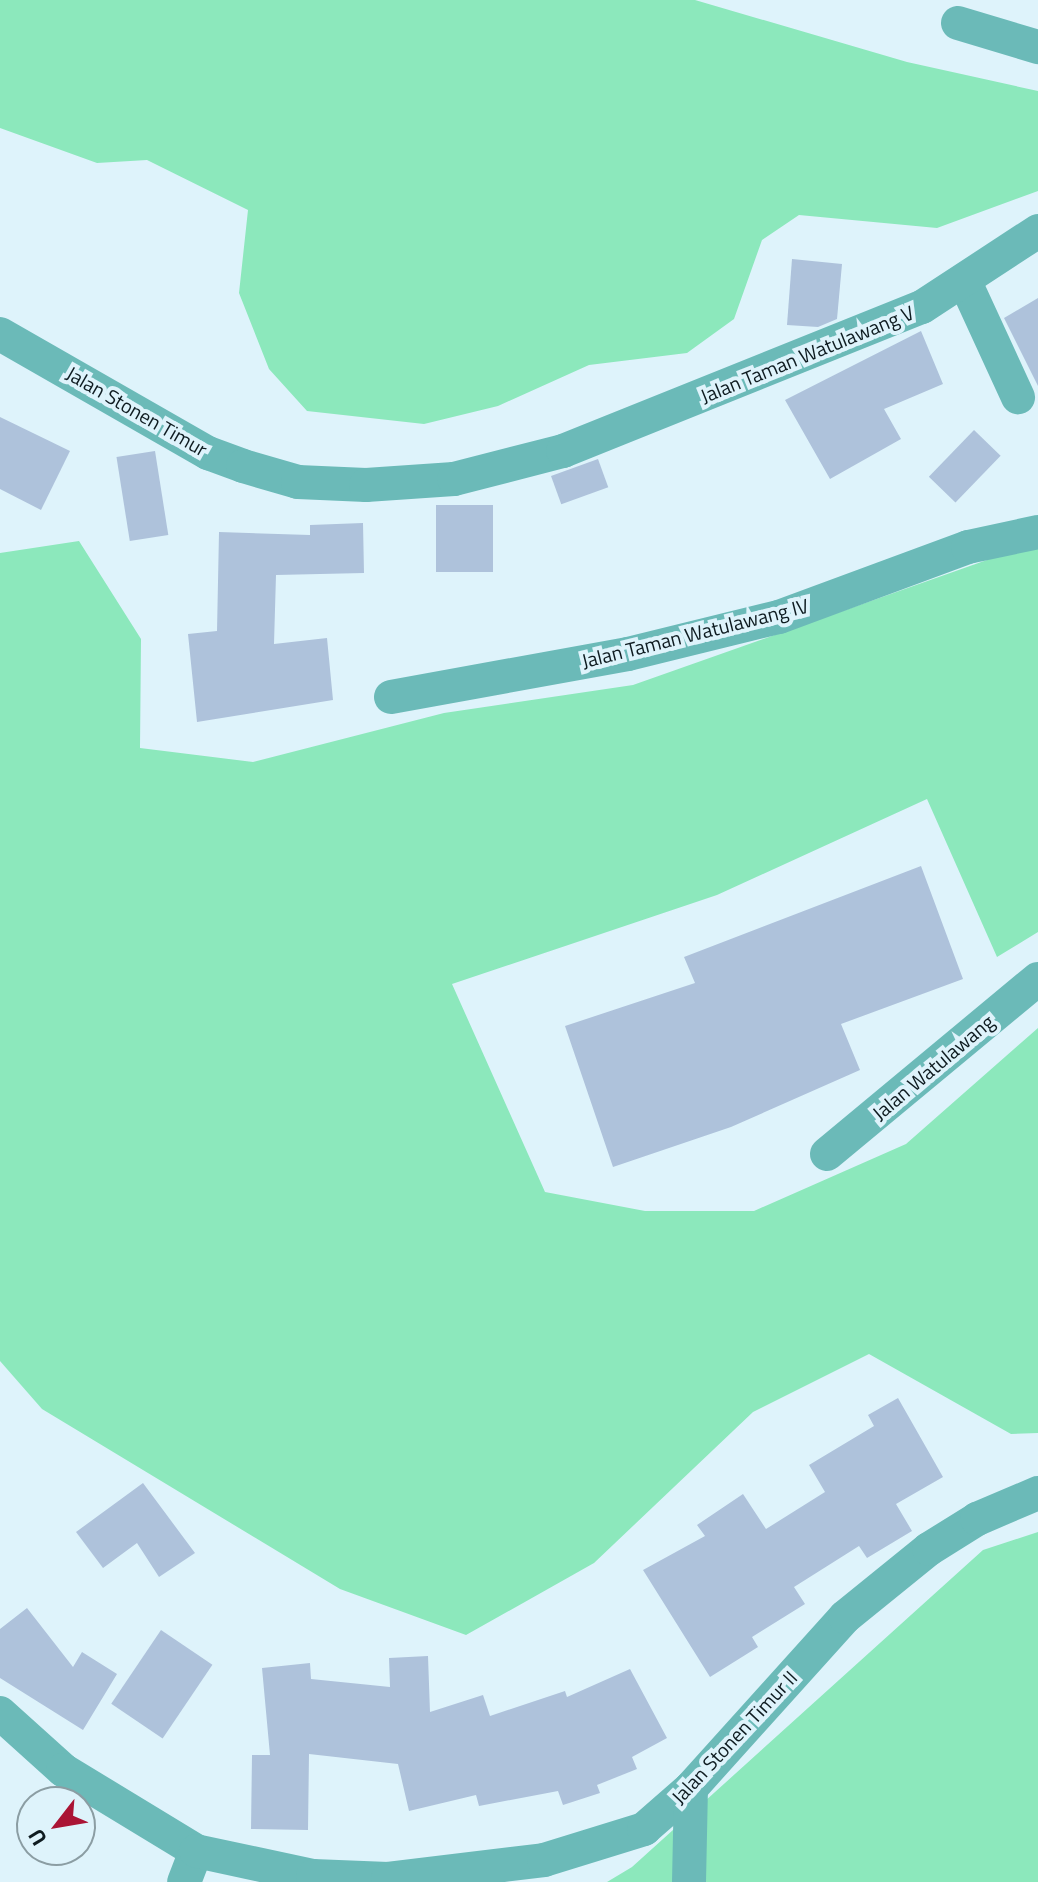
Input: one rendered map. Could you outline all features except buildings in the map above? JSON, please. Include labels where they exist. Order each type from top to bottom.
[{"type":"street","points":[[958,23],[1038,47]]},
{"type":"street","name":"Jalan Taman Watulawang V","points":[[563,451],[922,307],[965,282],[1038,231]]},
{"type":"street","points":[[965,282],[1018,397]]},
{"type":"street","name":"Jalan Stonen Timur","points":[[0,334],[208,453],[298,482],[366,485],[454,479],[563,451]]},
{"type":"street","name":"Jalan Taman Watulawang IV","points":[[391,697],[628,654],[779,617],[968,547],[1038,532]]},
{"type":"street","name":"Jalan Watulawang","points":[[827,1154],[1038,979]]},
{"type":"street","name":"Jalan Stonen Timur II","points":[[0,1713],[63,1770],[190,1866],[388,1881],[544,1860],[603,1845],[644,1829],[691,1788],[845,1617],[941,1542],[1038,1493]]},
{"type":"street","points":[[689,1882],[691,1788]]},
{"type":"green space","points":[[0,0],[695,0],[907,62],[1038,91],[1038,191],[937,228],[799,215],[762,240],[734,319],[687,353],[589,365],[498,406],[424,424],[307,411],[269,369],[239,293],[248,210],[147,160],[97,163],[0,128]]},
{"type":"green space","points":[[79,541],[141,639],[140,748],[253,762],[444,713],[633,685],[1038,542],[1038,932],[997,957],[927,799],[717,895],[452,984],[545,1192],[645,1211],[754,1211],[906,1144],[1038,1028],[1038,1433],[1011,1434],[869,1354],[753,1412],[594,1563],[466,1635],[340,1589],[42,1409],[0,1361],[0,553]]},
{"type":"green space","points":[[1038,1532],[1038,1882],[607,1882],[632,1867],[983,1550]]}]
